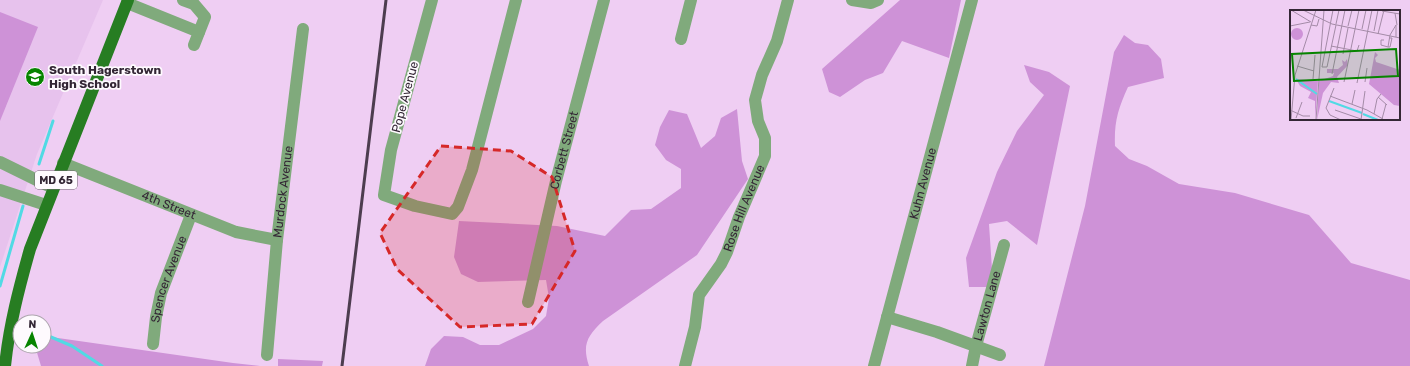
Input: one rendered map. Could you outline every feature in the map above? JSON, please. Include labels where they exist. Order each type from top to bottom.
[{"type":"main road","name":"MD 65","points":[[5,366],[19,286],[46,205],[127,2]]},
{"type":"street","points":[[183,0],[194,4],[205,17],[194,45]]},
{"type":"street","name":"Pope Avenue","points":[[432,0],[391,150],[384,195],[415,206],[452,214],[458,207],[472,170],[516,0]]},
{"type":"street","name":"Corbett Street","points":[[528,302],[556,181],[604,0]]},
{"type":"street","points":[[680,39],[691,0]]},
{"type":"street","name":"Rose Hill Avenue","points":[[685,366],[695,327],[699,295],[724,258],[739,217],[765,156],[765,138],[755,110],[755,100],[762,75],[776,41],[788,0]]},
{"type":"street","points":[[852,0],[865,3],[878,0]]},
{"type":"street","name":"Kuhn Avenue","points":[[874,366],[972,0]]},
{"type":"street","points":[[127,2],[199,32]]},
{"type":"street","name":"Murdock Avenue","points":[[267,355],[277,240],[303,29]]},
{"type":"street","points":[[0,162],[53,188]]},
{"type":"street","name":"4th Street","points":[[63,163],[236,232],[277,240]]},
{"type":"street","points":[[0,190],[46,205]]},
{"type":"street","name":"Spencer Avenue","points":[[152,344],[161,293],[191,215]]},
{"type":"street","name":"Lawton Lane","points":[[972,366],[976,346],[1004,245]]},
{"type":"street","points":[[887,317],[937,332],[1000,356]]},
{"type":"highlighted area","points":[[441,146],[511,151],[552,177],[575,251],[532,324],[460,327],[397,269],[380,233]]},
{"type":"shaded area","name":"South Hagerstown High School","points":[[0,0],[103,0],[37,154],[0,267]]},
{"type":"shaded area","points":[[900,0],[961,0],[949,58],[902,41],[883,73],[865,80],[840,97],[829,92],[822,69]]},
{"type":"shaded area","points":[[0,12],[38,27],[0,121]]},
{"type":"shaded area","points":[[1124,35],[1135,43],[1148,45],[1161,59],[1164,78],[1128,87],[1117,116],[1115,146],[1129,159],[1147,166],[1179,184],[1235,193],[1309,215],[1351,263],[1410,280],[1410,366],[1044,366],[1085,206],[1114,52]]},
{"type":"shaded area","points":[[1024,65],[1049,72],[1070,86],[1037,245],[1007,221],[989,224],[992,269],[987,287],[969,287],[966,258],[997,172],[1017,131],[1044,95],[1030,82]]},
{"type":"shaded area","points":[[737,109],[742,161],[748,179],[697,255],[603,321],[593,331],[587,341],[586,346],[589,366],[425,366],[431,349],[444,336],[463,337],[480,345],[499,345],[533,329],[546,316],[549,298],[546,280],[478,282],[461,274],[454,257],[459,221],[557,226],[605,236],[631,210],[651,209],[681,188],[681,169],[666,160],[655,145],[660,127],[669,110],[687,114],[701,148],[715,136],[721,118]]},
{"type":"shaded area","points":[[52,337],[260,366],[41,366],[37,354],[52,354]]},
{"type":"shaded area","points":[[278,359],[323,361],[322,366],[278,366]]},
{"type":"waterway","points":[[39,164],[53,121]]},
{"type":"waterway","points":[[0,286],[23,206]]},
{"type":"waterway","points":[[52,337],[72,346],[102,366]]},
{"type":"railway","points":[[342,366],[386,0]]},
{"type":"place","name":"South Hagerstown High School","points":[[35,77]]}]
